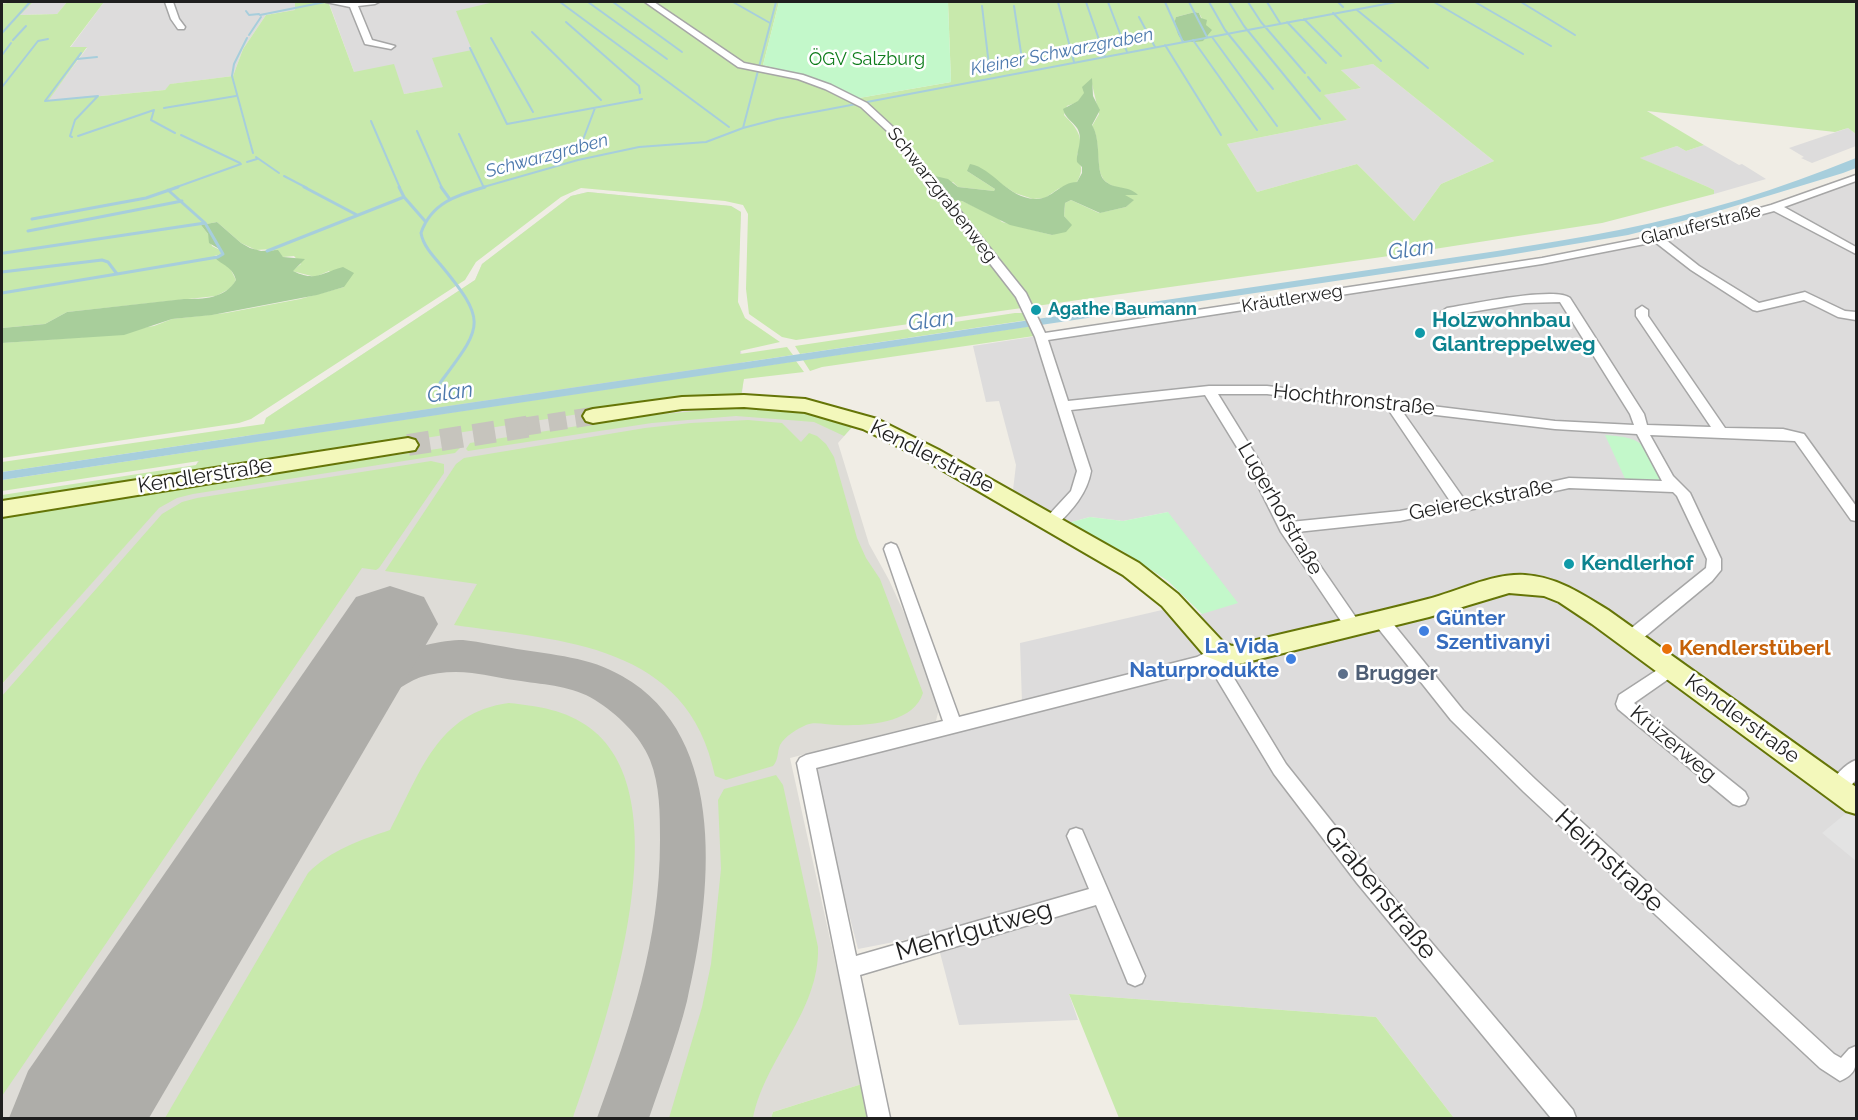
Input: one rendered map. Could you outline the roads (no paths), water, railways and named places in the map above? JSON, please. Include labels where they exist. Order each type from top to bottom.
[{"type":"street","points":[[169,2],[175,19],[181,27]]},
{"type":"street","points":[[330,2],[338,5],[375,2]]},
{"type":"street","name":"Schwarzgrabenweg","points":[[649,2],[736,62],[800,77],[860,103],[881,119],[1022,296],[1040,335]]},
{"type":"street","points":[[353,4],[368,42],[392,46]]},
{"type":"street","name":"Glanuferstraße","points":[[1542,261],[1657,238],[1775,207],[1857,178]]},
{"type":"street","points":[[1844,182],[1857,188]]},
{"type":"street","points":[[1775,207],[1857,251]]},
{"type":"street","points":[[1657,238],[1695,268],[1757,307],[1805,296],[1842,314],[1857,316]]},
{"type":"street","name":"Kräutlerweg","points":[[1040,335],[1542,261]]},
{"type":"street","points":[[1447,312],[1524,299],[1564,298],[1637,414],[1645,439],[1668,479],[1683,493],[1715,564],[1707,577],[1688,594],[1630,639]]},
{"type":"street","points":[[1642,310],[1642,316],[1721,432]]},
{"type":"street","points":[[1040,335],[1065,406],[1084,471],[1078,490],[1051,522]]},
{"type":"street","name":"Hochthronstraße","points":[[1065,406],[1209,390],[1267,390],[1550,424],[1644,430],[1783,434],[1799,437],[1857,516]]},
{"type":"street","name":"Lugerhofstraße","points":[[1209,390],[1253,462],[1286,528],[1353,626]]},
{"type":"street","name":"Kendlerstraße","points":[[593,416],[713,401],[770,402],[824,410],[870,424],[897,436],[1106,553],[1153,585],[1170,600],[1219,653],[1237,656],[1509,584],[1526,584],[1567,596],[1847,795]]},
{"type":"street","points":[[1391,404],[1459,503]]},
{"type":"street","name":"Kendlerstraße","points":[[2,509],[408,445]]},
{"type":"street","name":"Geiereckstraße","points":[[1286,528],[1400,516],[1459,503],[1469,506],[1569,483],[1676,487]]},
{"type":"street","points":[[891,549],[953,724]]},
{"type":"street","name":"Heimstraße","points":[[1380,620],[1457,715],[1521,778],[1827,1061],[1840,1070],[1846,1068],[1857,1056]]},
{"type":"street","name":"Kendlerstraße","points":[[849,968],[806,763],[1201,663],[1219,653]]},
{"type":"street","name":"Grabenstraße","points":[[1219,653],[1221,671],[1280,769],[1364,877],[1565,1119]]},
{"type":"street","name":"Krüzerweg","points":[[1671,668],[1625,700],[1624,704],[1739,798]]},
{"type":"street","points":[[1847,795],[1857,768]]},
{"type":"street","points":[[1076,836],[1135,976]]},
{"type":"street","name":"Mehrlgutweg","points":[[849,968],[1099,895]]},
{"type":"street","points":[[849,968],[879,1119]]},
{"type":"water","points":[[1856,158],[1856,168],[1843,173],[1702,216],[1628,235],[1503,256],[2,480],[2,472],[1574,238],[1649,224],[1710,208],[1769,190]]},
{"type":"waterway","points":[[2,33],[30,2]]},
{"type":"waterway","points":[[260,15],[325,2]]},
{"type":"waterway","points":[[560,2],[729,127]]},
{"type":"waterway","points":[[588,2],[667,59]]},
{"type":"waterway","points":[[613,2],[682,52]]},
{"type":"waterway","points":[[733,2],[770,23]]},
{"type":"waterway","name":"Schwarzgraben","points":[[743,128],[776,2]]},
{"type":"waterway","points":[[1058,2],[1074,62]]},
{"type":"waterway","points":[[1086,2],[1105,57]]},
{"type":"waterway","points":[[1108,2],[1127,52]]},
{"type":"waterway","points":[[1165,2],[1183,42]]},
{"type":"waterway","points":[[1189,2],[1207,37]]},
{"type":"waterway","points":[[1209,2],[1228,34]]},
{"type":"waterway","points":[[1229,2],[1247,30]]},
{"type":"waterway","points":[[1248,2],[1265,27]]},
{"type":"waterway","points":[[1267,2],[1280,23]]},
{"type":"waterway","points":[[1338,2],[1343,7]]},
{"type":"waterway","name":"Kleiner Schwarzgraben","points":[[1334,14],[1396,2]]},
{"type":"waterway","points":[[1434,2],[1523,54]]},
{"type":"waterway","points":[[1475,2],[1551,46]]},
{"type":"waterway","points":[[1521,2],[1575,35]]},
{"type":"waterway","points":[[982,6],[990,74]]},
{"type":"waterway","points":[[1014,6],[1023,66]]},
{"type":"waterway","points":[[1357,10],[1428,68]]},
{"type":"waterway","points":[[246,11],[249,15],[259,14]]},
{"type":"waterway","name":"Kleiner Schwarzgraben","points":[[1304,19],[1334,14]]},
{"type":"waterway","points":[[1334,14],[1381,61]]},
{"type":"waterway","points":[[249,35],[261,17]]},
{"type":"waterway","points":[[1139,17],[1155,47]]},
{"type":"waterway","name":"Kleiner Schwarzgraben","points":[[1287,23],[1304,19]]},
{"type":"waterway","points":[[1304,19],[1341,56]]},
{"type":"waterway","points":[[566,22],[639,86],[640,93]]},
{"type":"waterway","name":"Kleiner Schwarzgraben","points":[[1265,27],[1287,23]]},
{"type":"waterway","points":[[1287,23],[1326,63]]},
{"type":"waterway","points":[[13,40],[26,26]]},
{"type":"waterway","name":"Kleiner Schwarzgraben","points":[[1247,30],[1265,27]]},
{"type":"waterway","points":[[1265,27],[1305,73]]},
{"type":"waterway","name":"Kleiner Schwarzgraben","points":[[1228,34],[1247,30]]},
{"type":"waterway","points":[[1247,30],[1320,119]]},
{"type":"waterway","points":[[532,32],[601,100]]},
{"type":"waterway","name":"Kleiner Schwarzgraben","points":[[1193,40],[1228,34]]},
{"type":"waterway","points":[[1228,34],[1273,89]]},
{"type":"waterway","points":[[1212,37],[1277,126]]},
{"type":"waterway","points":[[247,38],[234,64],[232,76],[253,153]]},
{"type":"waterway","points":[[491,38],[533,112]]},
{"type":"waterway","points":[[2,87],[38,41],[48,39]]},
{"type":"waterway","name":"Kleiner Schwarzgraben","points":[[1165,46],[1193,40]]},
{"type":"waterway","points":[[1193,40],[1257,130]]},
{"type":"waterway","points":[[2,55],[11,43]]},
{"type":"waterway","name":"Kleiner Schwarzgraben","points":[[743,128],[777,119],[1165,46]]},
{"type":"waterway","points":[[1165,46],[1221,135]]},
{"type":"waterway","points":[[470,48],[507,124],[642,99]]},
{"type":"waterway","points":[[72,137],[70,136],[75,120],[98,96],[45,101],[81,53]]},
{"type":"waterway","points":[[77,59],[97,57]]},
{"type":"waterway","points":[[1308,77],[1320,91]]},
{"type":"waterway","points":[[164,108],[236,96]]},
{"type":"waterway","points":[[578,153],[595,108]]},
{"type":"waterway","points":[[78,136],[154,110],[151,120],[175,133]]},
{"type":"waterway","points":[[371,121],[400,188]]},
{"type":"waterway","name":"Schwarzgraben","points":[[484,187],[578,160],[639,147],[706,142],[743,128]]},
{"type":"waterway","points":[[417,131],[442,188]]},
{"type":"waterway","points":[[459,134],[484,187]]},
{"type":"waterway","points":[[181,135],[240,163]]},
{"type":"waterway","points":[[256,157],[279,173]]},
{"type":"waterway","points":[[247,162],[257,159]]},
{"type":"waterway","points":[[174,188],[241,164]]},
{"type":"waterway","points":[[284,176],[307,188]]},
{"type":"waterway","points":[[168,190],[178,187]]},
{"type":"waterway","points":[[304,187],[357,215]]},
{"type":"waterway","points":[[399,187],[404,197]]},
{"type":"waterway","points":[[441,187],[449,198]]},
{"type":"waterway","name":"Schwarzgraben","points":[[440,383],[465,349],[474,324],[473,313],[467,299],[428,250],[421,233],[425,223],[438,207],[455,197],[484,187]]},
{"type":"waterway","points":[[32,219],[146,198],[168,190]]},
{"type":"waterway","points":[[168,190],[181,201]]},
{"type":"waterway","points":[[267,251],[404,197]]},
{"type":"waterway","points":[[404,197],[425,221]]},
{"type":"waterway","points":[[28,231],[181,201]]},
{"type":"waterway","points":[[181,201],[205,223]]},
{"type":"waterway","points":[[4,253],[205,223]]},
{"type":"waterway","points":[[117,274],[218,257],[223,254],[205,223]]},
{"type":"waterway","points":[[2,272],[102,260],[108,262],[117,274]]},
{"type":"waterway","points":[[2,293],[117,274]]},
{"type":"tunnel","points":[[522,427],[593,416]]},
{"type":"tunnel","points":[[408,445],[532,426]]},
{"type":"place","name":"Agathe Baumann","points":[[1036,310]]},
{"type":"place","name":"Holzwohnbau Glantreppelweg","points":[[1420,333]]},
{"type":"place","name":"Kendlerhof","points":[[1569,564]]},
{"type":"place","name":"Günter Szentivanyi","points":[[1424,631]]},
{"type":"place","name":"Kendlerstüberl","points":[[1667,649]]},
{"type":"place","name":"La Vida Naturprodukte","points":[[1291,659]]},
{"type":"place","name":"Brugger","points":[[1343,674]]},
{"type":"park label","name":"ÖGV Salzburg","points":[[867,60]]},
{"type":"water label","name":"Glan","points":[[1411,250]]},
{"type":"water label","name":"Glan","points":[[931,321]]},
{"type":"water label","name":"Glan","points":[[450,393]]}]
